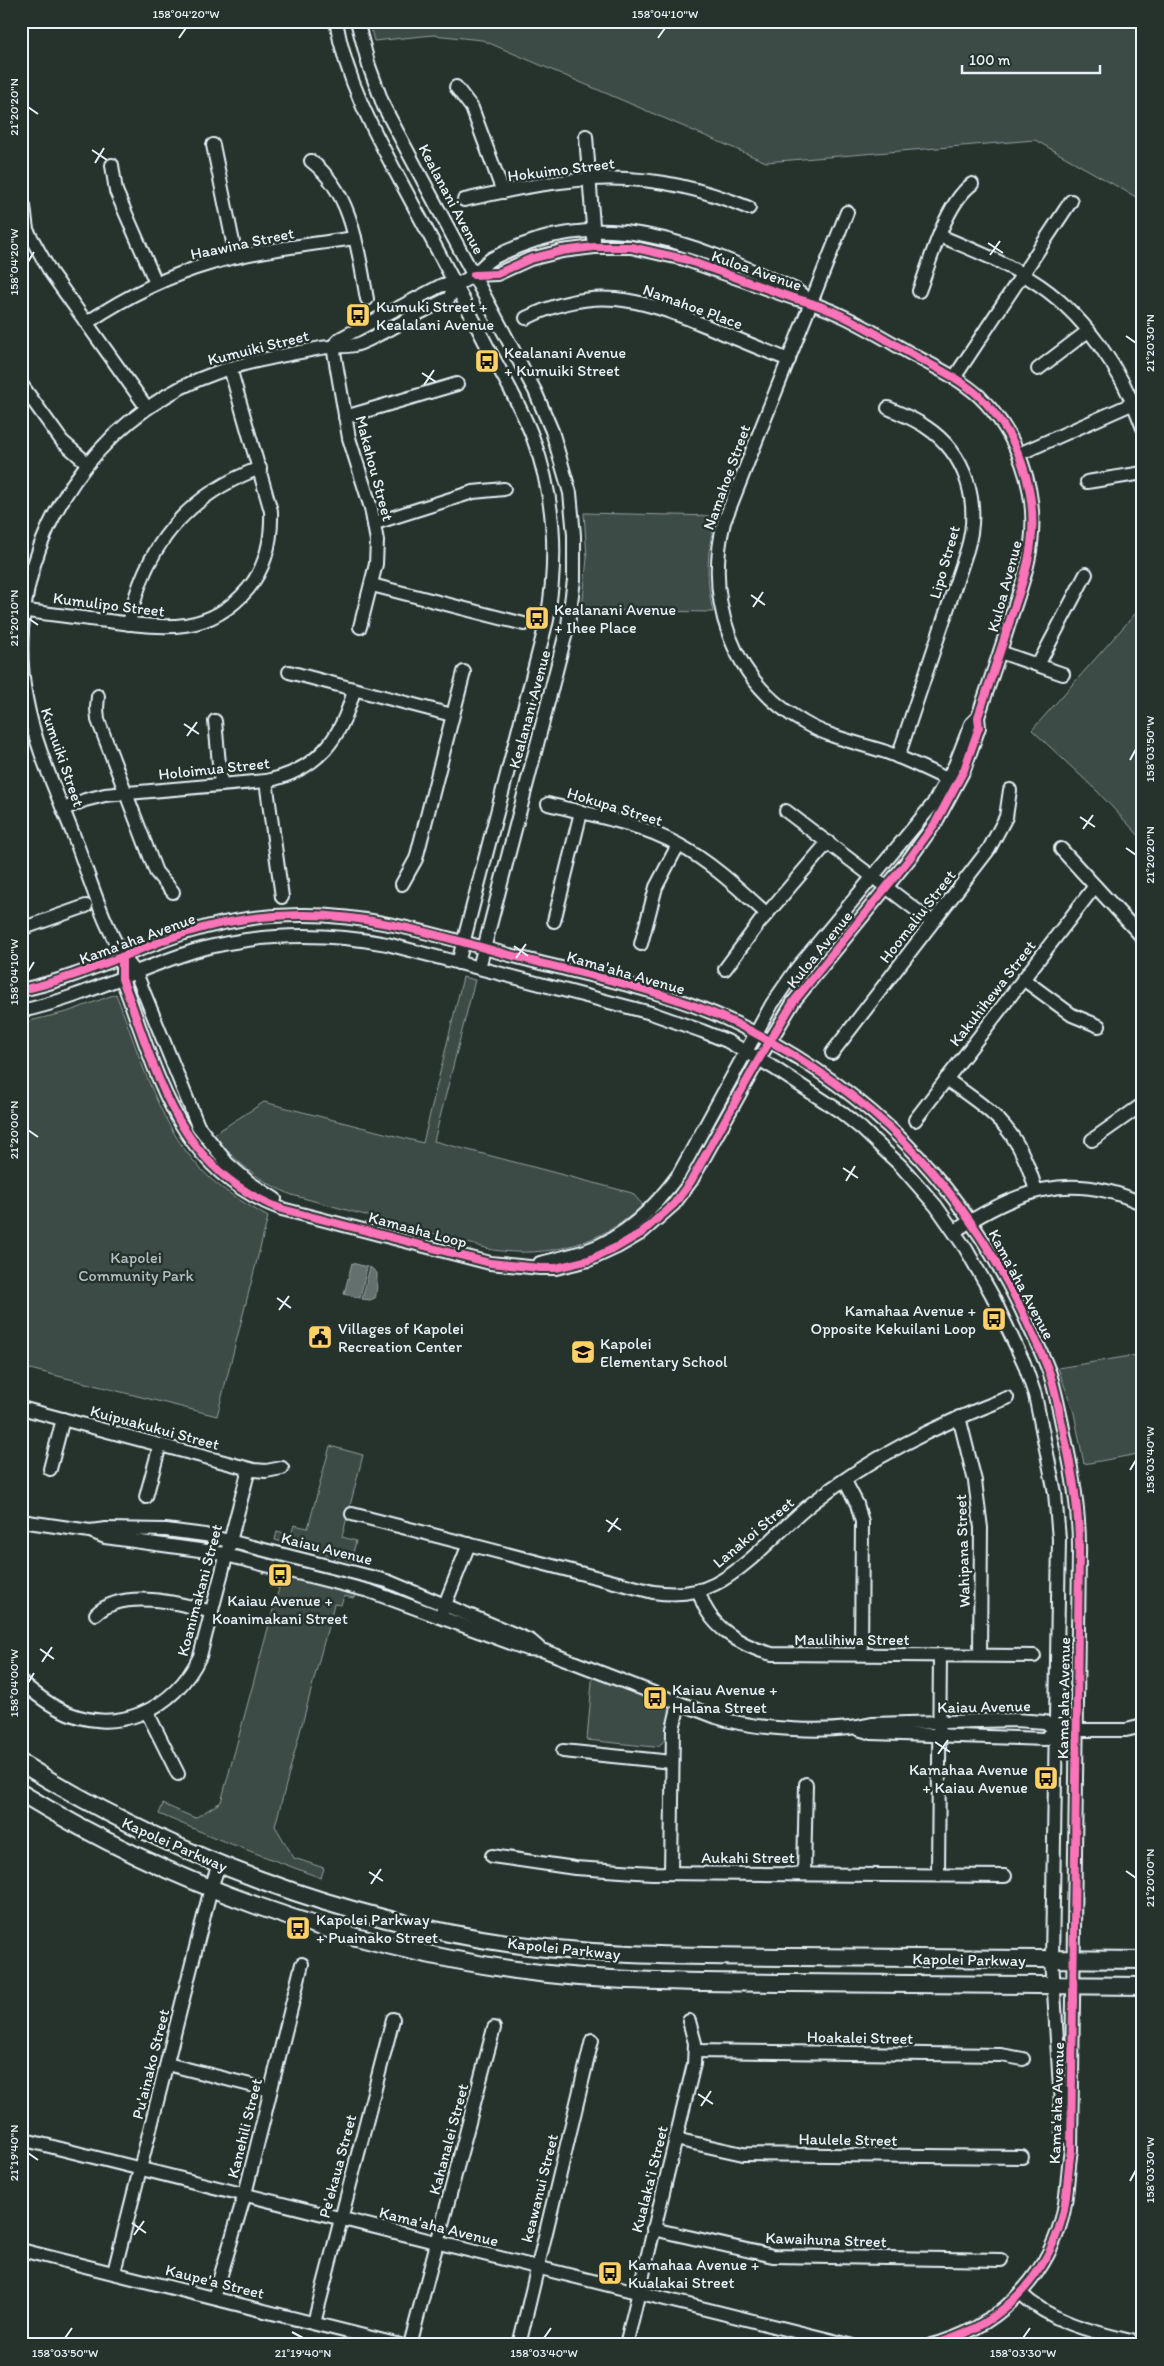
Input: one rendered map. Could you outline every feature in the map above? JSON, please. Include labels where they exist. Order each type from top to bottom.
[{"type":"main road","name":"Kapolei Parkway","points":[[21,1763],[120,1819],[219,1864],[313,1898],[393,1920],[478,1938],[563,1950],[649,1956],[1143,1960]]},
{"type":"main road","name":"Kapolei Parkway","points":[[21,1793],[116,1846],[211,1888],[298,1920],[378,1943],[473,1963],[552,1974],[648,1981],[1143,1986]]},
{"type":"street","name":"Kealanani Avenue","points":[[336,21],[349,72],[365,116],[456,285],[533,438],[549,496],[554,557],[547,620],[458,963]]},
{"type":"street","name":"Kealanani Avenue","points":[[357,21],[369,66],[384,107],[535,392],[552,431],[570,493],[575,558],[568,625],[479,968]]},
{"type":"street","points":[[456,87],[472,108],[503,192]]},
{"type":"street","points":[[586,136],[594,247]]},
{"type":"street","points":[[213,145],[236,257]]},
{"type":"street","points":[[311,161],[329,178],[344,205],[355,238],[367,299]]},
{"type":"street","points":[[112,165],[116,191],[156,283]]},
{"type":"street","name":"Hokuimo Street","points":[[464,200],[590,179],[636,178],[675,183],[715,194],[749,208]]},
{"type":"street","points":[[919,291],[956,199],[972,184]]},
{"type":"street","points":[[954,378],[1071,201]]},
{"type":"street","points":[[24,206],[25,224],[29,235],[51,273],[88,322],[147,408]]},
{"type":"street","name":"Namahoe Street","points":[[847,212],[813,303],[724,522],[716,569],[722,616],[740,659],[758,684],[779,705],[804,723],[898,757],[953,782]]},
{"type":"street","name":"Kuloa Avenue","points":[[456,285],[474,275],[493,258],[525,245],[559,236],[594,232],[632,232],[689,244],[796,290],[813,303]]},
{"type":"street","points":[[940,236],[979,252],[1023,275],[1061,303],[1088,331],[1138,402],[1143,428]]},
{"type":"street","name":"Haawina Street","points":[[88,322],[119,301],[156,283],[194,269],[236,257],[355,238]]},
{"type":"street","name":"Kuloa Avenue","points":[[474,275],[497,274],[546,254],[594,247],[631,248],[667,254],[793,298],[813,303],[863,327],[954,378],[989,407],[1008,432],[1019,454],[1031,500],[1031,543],[1026,571],[978,717],[979,727],[924,840],[803,990],[759,1059]]},
{"type":"street","name":"Kumuiki Street","points":[[122,957],[35,735],[23,690],[23,610],[32,571],[44,534],[64,496],[87,463],[120,429],[147,408],[186,385],[230,368],[280,356],[363,342],[449,298],[456,285]]},
{"type":"street","name":"Namahoe Place","points":[[526,318],[553,306],[582,300],[612,298],[639,301],[665,309],[789,360]]},
{"type":"street","points":[[1038,369],[1088,331]]},
{"type":"street","name":"Makahou Street","points":[[333,346],[345,417],[374,522],[377,553],[372,585],[360,627]]},
{"type":"street","name":"Kumulipo Street","points":[[23,610],[169,628],[192,625],[224,610],[250,587],[266,557],[271,534],[269,500],[230,368]]},
{"type":"street","points":[[345,417],[457,384]]},
{"type":"street","points":[[23,388],[62,441],[87,463]]},
{"type":"street","points":[[1019,454],[1138,402]]},
{"type":"street","name":"Lipo Street","points":[[888,408],[928,428],[946,444],[965,474],[973,507],[969,545],[898,757]]},
{"type":"street","points":[[129,624],[135,594],[143,573],[171,528],[193,506],[218,488],[260,468]]},
{"type":"street","points":[[1087,482],[1143,473]]},
{"type":"street","points":[[374,522],[473,492],[504,489]]},
{"type":"street","points":[[1038,665],[1086,574]]},
{"type":"street","points":[[372,585],[524,624]]},
{"type":"street","points":[[1000,652],[1063,674]]},
{"type":"street","points":[[289,672],[452,715]]},
{"type":"street","points":[[402,884],[416,859],[464,672]]},
{"type":"street","name":"Holoimua Street","points":[[64,810],[95,797],[266,781],[291,774],[321,754],[342,726],[354,690]]},
{"type":"street","points":[[98,696],[96,708],[98,720],[125,794],[156,872],[173,892]]},
{"type":"street","points":[[215,721],[222,785]]},
{"type":"street","points":[[266,781],[282,897]]},
{"type":"street","name":"Kuloa Avenue","points":[[746,1051],[755,1033],[793,974],[953,782]]},
{"type":"street","name":"Hoomaliu Street","points":[[832,1053],[979,863],[995,839],[1006,817],[1010,790]]},
{"type":"street","name":"Hokupa Street","points":[[548,804],[641,828],[678,845],[716,869],[767,914]]},
{"type":"street","points":[[786,811],[932,922]]},
{"type":"street","points":[[554,921],[581,812]]},
{"type":"street","points":[[725,969],[767,914],[828,842]]},
{"type":"street","points":[[641,944],[656,887],[678,845]]},
{"type":"street","points":[[1061,849],[1143,938]]},
{"type":"street","name":"Kakuhihewa Street","points":[[915,1120],[1095,886]]},
{"type":"street","points":[[21,929],[86,906]]},
{"type":"street","name":"Kama'aha Avenue","points":[[21,990],[57,981],[208,927],[254,918],[292,915],[368,920],[657,993],[710,1012],[755,1033],[831,1081],[875,1114],[934,1173],[972,1220],[1010,1286],[1050,1374],[1075,1490],[1079,1523],[1071,2150],[1065,2203],[1057,2234],[1044,2262],[1020,2293],[1004,2309],[979,2326],[952,2339],[931,2345]]},
{"type":"street","name":"Kama'aha Avenue","points":[[21,1011],[63,1000],[213,946],[256,938],[300,935],[365,940],[651,1012],[702,1031],[746,1051],[819,1097],[862,1129],[919,1186],[955,1231],[992,1295],[1017,1347],[1031,1380],[1056,1493],[1059,1524],[1052,1960],[1068,2172]]},
{"type":"street","name":"Kamaaha Loop","points":[[122,957],[136,973],[191,1112],[207,1139],[238,1174],[289,1209]]},
{"type":"street","name":"Kamaaha Loop","points":[[122,957],[122,979],[170,1102],[189,1138],[206,1160],[230,1181],[257,1199],[483,1261],[556,1268],[589,1260],[629,1240],[653,1224],[674,1204],[695,1176],[759,1059]]},
{"type":"street","points":[[1023,979],[1072,1015],[1099,1026]]},
{"type":"street","name":"Kamaaha Loop","points":[[523,1266],[570,1256],[600,1245],[628,1229],[651,1210],[679,1174],[746,1051]]},
{"type":"street","points":[[946,1080],[991,1111],[1010,1131],[1025,1156],[1036,1191]]},
{"type":"street","points":[[1092,1140],[1143,1104]]},
{"type":"street","points":[[955,1231],[1001,1203],[1036,1191],[1066,1187],[1093,1188],[1120,1195],[1143,1204]]},
{"type":"street","name":"Lanakoi Street","points":[[352,1514],[653,1592],[674,1594],[700,1590],[731,1574],[812,1504],[892,1450],[959,1417],[1007,1398]]},
{"type":"street","name":"Kuipuakukui Street","points":[[21,1408],[249,1469],[266,1471],[282,1468]]},
{"type":"street","name":"Wahipana Street","points":[[959,1417],[975,1482],[981,1528],[980,1655]]},
{"type":"street","points":[[50,1469],[63,1419]]},
{"type":"street","points":[[146,1497],[160,1445]]},
{"type":"street","name":"Koanimakani Street","points":[[21,1682],[50,1704],[80,1717],[112,1720],[147,1712],[174,1694],[189,1677],[200,1656],[249,1469]]},
{"type":"street","points":[[845,1481],[857,1504],[862,1522],[861,1654]]},
{"type":"street","name":"Kaiau Avenue","points":[[21,1521],[90,1531],[105,1537],[190,1548],[226,1555],[380,1594],[527,1649],[542,1650],[727,1721],[750,1726],[855,1728],[872,1724],[1037,1721],[1045,1722],[1056,1730],[1045,1739],[872,1733],[855,1728]]},
{"type":"street","name":"Kaiau Avenue","points":[[90,1531],[106,1529],[179,1531],[230,1541],[375,1577],[445,1604],[531,1641],[542,1650]]},
{"type":"street","points":[[440,1616],[469,1544]]},
{"type":"street","name":"Maulihiwa Street","points":[[700,1590],[705,1608],[717,1624],[739,1641],[754,1649],[782,1656],[861,1654],[1034,1656]]},
{"type":"street","points":[[96,1614],[111,1604],[148,1600],[174,1602],[212,1612]]},
{"type":"street","points":[[938,1874],[940,1655]]},
{"type":"street","points":[[671,1873],[673,1729],[679,1703]]},
{"type":"street","points":[[147,1712],[178,1774]]},
{"type":"street","points":[[1056,1730],[1126,1730],[1143,1726]]},
{"type":"street","points":[[563,1750],[672,1762]]},
{"type":"street","points":[[804,1873],[806,1784]]},
{"type":"street","name":"Aukahi Street","points":[[492,1856],[583,1868],[671,1873],[1005,1876]]},
{"type":"street","name":"Pu'ainako Street","points":[[114,2272],[211,1888],[219,1864]]},
{"type":"street","name":"Kanehili Street","points":[[214,2298],[245,2194],[302,1964]]},
{"type":"street","name":"Pe'ekaua Street","points":[[314,2322],[393,2019]]},
{"type":"street","name":"Kualaka'i Street","points":[[626,2345],[695,2051],[689,2021]]},
{"type":"street","name":"Kahanalei Street","points":[[410,2345],[494,2028]]},
{"type":"street","name":"keawanui Street","points":[[518,2345],[592,2040]]},
{"type":"street","name":"Hoakalei Street","points":[[695,2051],[1001,2054],[1023,2059]]},
{"type":"street","points":[[167,2064],[270,2090]]},
{"type":"street","name":"Kama'aha Avenue","points":[[21,2138],[638,2292],[799,2339],[850,2345]]},
{"type":"street","name":"Haulele Street","points":[[675,2139],[743,2154],[1022,2157]]},
{"type":"street","name":"Kawaihuna Street","points":[[653,2229],[773,2256],[1001,2260]]},
{"type":"street","name":"Kaupe'a Street","points":[[21,2250],[400,2345]]},
{"type":"street","points":[[1020,2293],[1030,2302],[1058,2319],[1143,2344]]},
{"type":"green space","points":[[369,21],[1143,21],[1143,201],[1035,140],[766,162],[482,40],[433,35],[374,41]]},
{"type":"green space","points":[[584,513],[717,516],[713,528],[708,564],[713,612],[582,610],[587,558]]},
{"type":"green space","points":[[1143,605],[1143,840],[1096,790],[1032,730]]},
{"type":"green space","points":[[463,977],[475,980],[434,1141],[632,1193],[643,1205],[610,1230],[574,1245],[554,1250],[514,1252],[493,1250],[292,1195],[269,1184],[249,1170],[231,1154],[214,1134],[264,1102],[423,1143]]},
{"type":"green space","name":"Kapolei Community Park","points":[[116,994],[153,1092],[178,1139],[193,1160],[211,1179],[268,1217],[217,1416],[22,1367],[21,1364],[21,1023],[67,1012]]},
{"type":"green space","points":[[1143,1354],[1143,1453],[1084,1464],[1074,1413],[1058,1368]]},
{"type":"green space","points":[[330,1446],[363,1455],[342,1537],[356,1541],[351,1561],[275,1540],[277,1531],[291,1535],[294,1525],[308,1528]]},
{"type":"green space","points":[[266,1563],[357,1587],[354,1598],[344,1596],[341,1605],[334,1604],[275,1826],[294,1858],[324,1868],[321,1878],[218,1839],[159,1814],[163,1804],[195,1818],[221,1802],[279,1588],[270,1586],[272,1576],[263,1573]]},
{"type":"green space","points":[[593,1670],[669,1705],[668,1730],[664,1741],[660,1745],[654,1747],[587,1740]]},
{"type":"shaded area","points":[[352,1263],[367,1267],[360,1298],[344,1294]]},
{"type":"shaded area","points":[[370,1267],[377,1273],[377,1286],[375,1298],[370,1300],[362,1299]]},
{"type":"cycle path","points":[[122,957],[122,979],[160,1083],[176,1115],[194,1144],[217,1170],[246,1192],[282,1209],[490,1263],[556,1268],[589,1260],[617,1247],[641,1233],[674,1204],[691,1181],[759,1059],[794,1001],[910,858],[936,822],[964,770],[979,727],[978,717],[1025,572],[1030,553],[1032,524],[1028,483],[1022,464],[1005,428],[979,396],[948,374],[841,315],[684,259],[631,247],[594,247],[562,251],[530,259],[497,274],[474,275]]},
{"type":"cycle path","points":[[21,990],[85,971],[188,932],[243,919],[286,915],[328,916],[384,923],[412,929],[658,994],[685,1002],[737,1024],[784,1049],[828,1077],[868,1108],[904,1142],[938,1179],[969,1219],[996,1262],[1021,1309],[1050,1374],[1057,1399],[1074,1485],[1079,1555],[1071,2150],[1062,2218],[1054,2241],[1030,2282],[1014,2300],[976,2328],[954,2338],[931,2345]]},
{"type":"place","name":"Kumuki Street + Kealalani Avenue","points":[[358,315]]},
{"type":"place","name":"Kealanani Avenue + Kumuiki Street","points":[[487,361]]},
{"type":"place","name":"Kealanani Avenue + Ihee Place","points":[[537,618]]},
{"type":"place","name":"Kamahaa Avenue + Opposite Kekuilani Loop","points":[[994,1319]]},
{"type":"place","name":"Villages of Kapolei Recreation Center","points":[[320,1337]]},
{"type":"place","name":"Kapolei Elementary School","points":[[583,1352]]},
{"type":"place","name":"Kaiau Avenue + Koanimakani Street","points":[[280,1575]]},
{"type":"place","name":"Kaiau Avenue + Halana Street","points":[[655,1698]]},
{"type":"place","name":"Kamahaa Avenue + Kaiau Avenue","points":[[1046,1778]]},
{"type":"place","name":"Kapolei Parkway + Puainako Street","points":[[298,1928]]},
{"type":"place","name":"Kamahaa Avenue + Kualakai Street","points":[[610,2273]]}]
